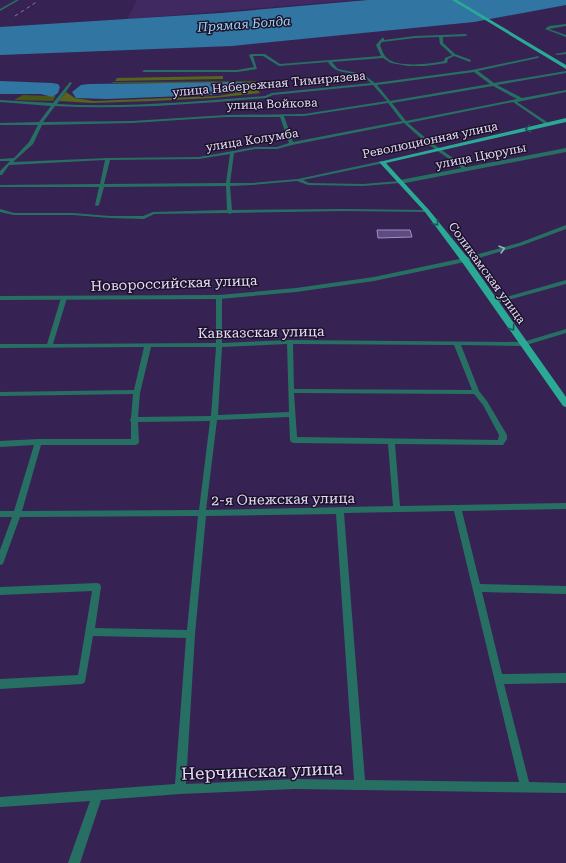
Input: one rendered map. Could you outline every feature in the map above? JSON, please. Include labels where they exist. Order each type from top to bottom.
[{"type":"main road","points":[[454,0],[566,67]]},
{"type":"main road","name":"Революционная улица","points":[[382,162],[566,120]]},
{"type":"main road","name":"Соликамская улица","points":[[382,162],[427,211],[465,260],[523,344],[562,393],[566,404]]},
{"type":"street","points":[[0,10],[18,0]]},
{"type":"street","points":[[566,25],[549,27],[547,29],[566,36]]},
{"type":"street","points":[[454,55],[446,59],[446,62],[432,65],[405,65],[387,60],[380,53],[378,44],[382,40],[466,35]]},
{"type":"street","points":[[441,36],[442,44],[454,55],[470,61]]},
{"type":"street","points":[[557,54],[566,53]]},
{"type":"street","points":[[144,71],[237,70],[256,68],[251,55],[264,56],[279,65],[385,57]]},
{"type":"street","name":"улица Набережная Тимирязева","points":[[0,101],[91,106],[204,102],[266,97],[272,94],[374,84],[474,70],[538,57]]},
{"type":"street","points":[[330,62],[332,68],[338,71],[357,72],[366,77],[374,84],[406,122],[439,150],[466,170]]},
{"type":"street","points":[[474,70],[520,99]]},
{"type":"street","name":"улица Войкова","points":[[0,124],[132,122],[226,116],[304,115],[566,72]]},
{"type":"street","points":[[0,174],[8,164],[31,143],[40,124],[70,83]]},
{"type":"street","name":"улица Колумба","points":[[8,164],[108,159],[199,158],[255,148],[277,148],[291,144],[566,91]]},
{"type":"street","points":[[514,101],[549,125]]},
{"type":"street","points":[[281,115],[291,144]]},
{"type":"street","name":"улица Цюрупы","points":[[400,182],[566,150]]},
{"type":"street","points":[[230,213],[228,184],[232,153]]},
{"type":"street","points":[[0,160],[15,159]]},
{"type":"street","points":[[97,205],[108,159]]},
{"type":"street","name":"Революционная улица","points":[[298,180],[382,162]]},
{"type":"street","points":[[0,186],[252,184],[298,180],[308,184],[400,182]]},
{"type":"street","points":[[0,210],[14,214],[73,214],[144,218],[152,213],[230,213],[344,210],[427,211]]},
{"type":"street","name":"Новороссийская улица","points":[[0,298],[219,297],[296,290],[374,278],[465,260],[521,244],[566,227]]},
{"type":"street","points":[[494,302],[566,282]]},
{"type":"street","points":[[180,789],[191,634],[202,513],[214,418],[219,345],[219,297]]},
{"type":"street","points":[[50,346],[64,298]]},
{"type":"street","name":"Кавказская улица","points":[[0,346],[219,345],[290,342],[523,344],[566,331]]},
{"type":"street","points":[[290,342],[294,440],[500,443],[503,439],[503,435],[485,403],[476,392],[457,344]]},
{"type":"street","points":[[0,444],[38,442],[135,442],[133,420],[136,392],[148,345]]},
{"type":"street","points":[[291,391],[476,392]]},
{"type":"street","points":[[0,394],[136,392]]},
{"type":"street","points":[[133,420],[292,414]]},
{"type":"street","points":[[0,561],[17,514],[38,442]]},
{"type":"street","points":[[391,442],[397,510]]},
{"type":"street","name":"2-я Онежская улица","points":[[0,514],[202,513],[566,506]]},
{"type":"street","points":[[457,508],[525,787]]},
{"type":"street","points":[[340,510],[360,785]]},
{"type":"street","points":[[0,591],[97,588],[82,679],[0,684]]},
{"type":"street","points":[[477,588],[566,590]]},
{"type":"street","points":[[90,632],[191,634]]},
{"type":"street","points":[[498,679],[566,678]]},
{"type":"street","name":"Нерчинская улица","points":[[0,802],[180,789],[295,784],[566,788]]},
{"type":"street","points":[[74,863],[97,796]]},
{"type":"shaded area","points":[[137,0],[355,0],[127,19]]},
{"type":"green space","points":[[223,76],[223,79],[115,81],[117,78]]},
{"type":"green space","points":[[256,81],[255,83],[111,83],[113,82]]},
{"type":"green space","points":[[257,89],[260,93],[213,98],[92,103],[59,101],[66,92],[75,98],[94,101],[218,96]]},
{"type":"green space","points":[[23,95],[56,95],[53,101],[14,100]]},
{"type":"water","name":"Прямая Болда","points":[[368,0],[566,0],[566,5],[474,22],[232,46],[0,55],[0,27],[221,13]]},
{"type":"water","points":[[0,81],[52,83],[58,84],[60,87],[58,93],[52,97],[41,94],[0,94]]},
{"type":"water","points":[[245,82],[256,84],[258,89],[210,95],[107,99],[76,98],[72,92],[81,85],[89,84]]},
{"type":"building","points":[[377,230],[410,230],[412,237],[378,238]]},
{"type":"railway","points":[[15,16],[38,1]]}]
